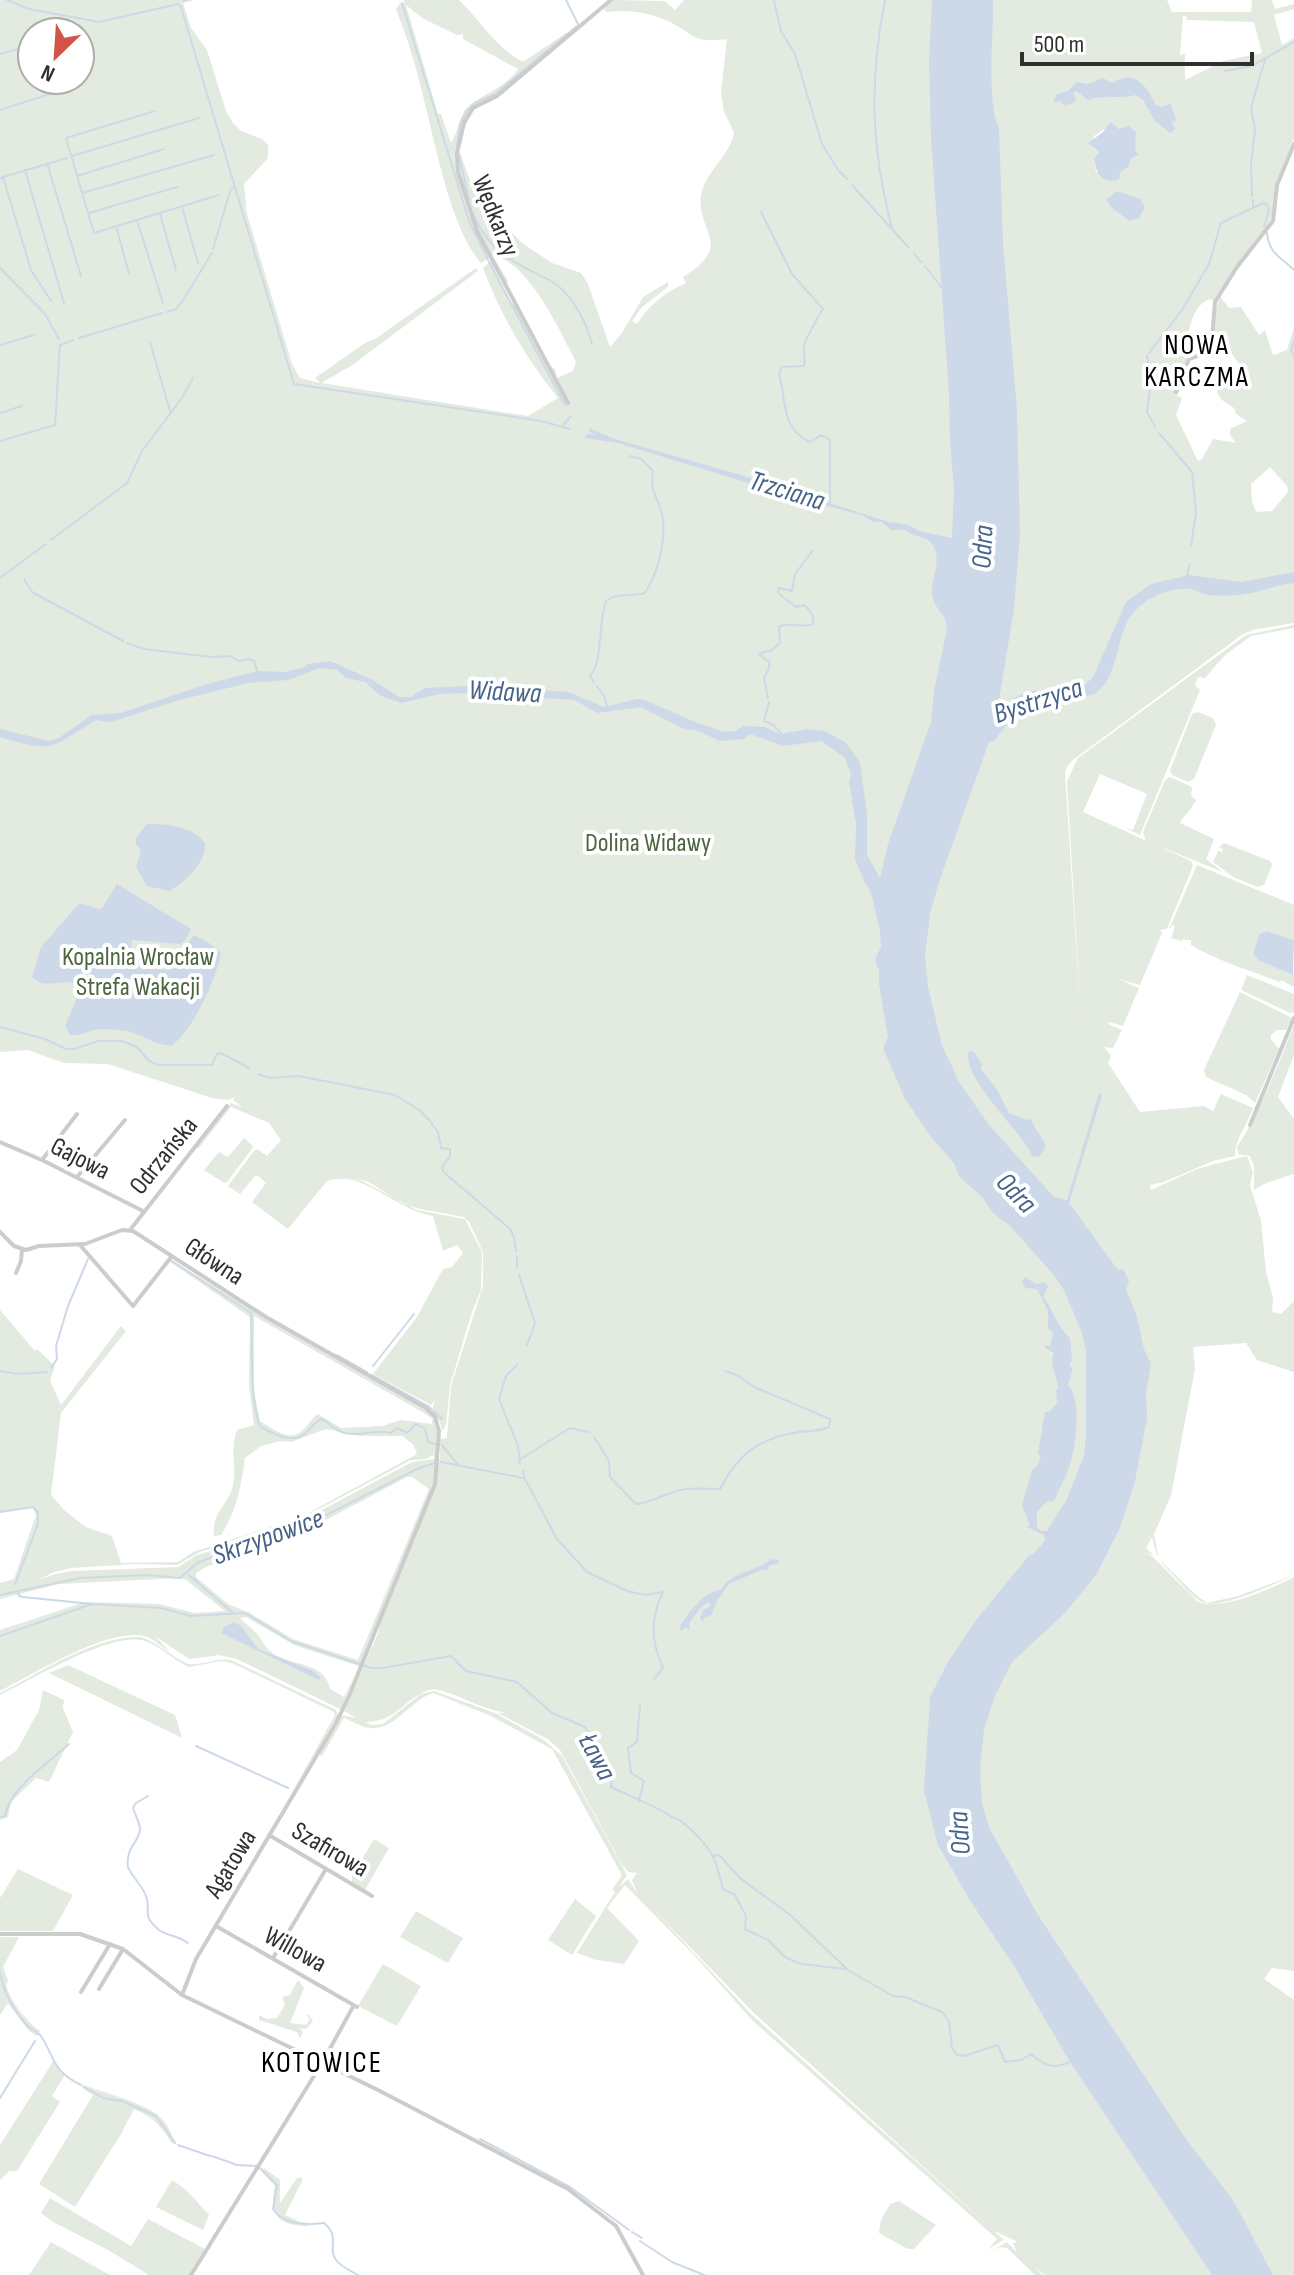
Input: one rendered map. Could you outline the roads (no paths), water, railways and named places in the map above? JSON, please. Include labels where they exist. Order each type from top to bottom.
[{"type":"street","name":"Wędkarzy","points":[[568,403],[477,231],[458,172],[457,153],[464,123],[476,106],[497,96],[611,0]]},
{"type":"street","points":[[1176,392],[1189,359],[1211,351],[1215,302],[1237,267],[1273,221],[1277,185],[1294,144]]},
{"type":"street","points":[[1250,1125],[1294,1018]]},
{"type":"street","name":"Odrzańska","points":[[130,1230],[227,1106]]},
{"type":"street","points":[[42,1160],[77,1114]]},
{"type":"street","points":[[77,1177],[125,1120]]},
{"type":"street","name":"Gajowa","points":[[0,1142],[143,1211]]},
{"type":"street","points":[[0,1232],[22,1250],[80,1245],[130,1230]]},
{"type":"street","name":"Główna","points":[[130,1230],[266,1317],[426,1408],[435,1417],[439,1431],[438,1462]]},
{"type":"street","points":[[80,1245],[133,1306],[172,1256]]},
{"type":"street","points":[[16,1273],[22,1250]]},
{"type":"street","name":"Agatowa","points":[[182,1995],[190,1970],[339,1717],[431,1494],[438,1462]]},
{"type":"street","name":"Szafirowa","points":[[269,1835],[372,1896]]},
{"type":"street","points":[[273,1958],[326,1869]]},
{"type":"street","name":"Willowa","points":[[216,1926],[355,2006],[322,2063]]},
{"type":"street","points":[[0,1934],[80,1934],[123,1949],[182,1995],[568,2189],[616,2226],[643,2275]]},
{"type":"street","points":[[81,1992],[110,1944]]},
{"type":"street","points":[[99,1989],[123,1949]]},
{"type":"street","points":[[191,2275],[322,2063]]},
{"type":"water","points":[[932,0],[993,0],[992,84],[999,128],[1003,243],[1017,410],[1020,535],[1014,609],[998,706],[1028,692],[1073,689],[1087,683],[1093,677],[1126,602],[1151,584],[1189,575],[1241,582],[1294,572],[1294,583],[1251,593],[1213,595],[1180,589],[1161,593],[1143,604],[1129,618],[1111,672],[1095,694],[1021,711],[1013,717],[994,741],[989,742],[939,882],[930,914],[925,956],[928,987],[942,1045],[959,1082],[989,1125],[1054,1197],[1067,1200],[1099,1093],[1102,1095],[1069,1203],[1118,1270],[1123,1269],[1129,1281],[1126,1290],[1151,1364],[1146,1393],[1147,1419],[1135,1481],[1120,1528],[1096,1575],[1065,1613],[1012,1662],[994,1698],[984,1730],[980,1768],[982,1804],[990,1829],[1038,1915],[1186,2139],[1233,2200],[1273,2275],[1212,2275],[1070,2062],[938,1845],[924,1791],[930,1697],[949,1660],[977,1619],[1030,1554],[1045,1541],[1044,1535],[1027,1527],[1030,1525],[1022,1505],[1032,1470],[1041,1457],[1038,1453],[1045,1412],[1057,1403],[1058,1384],[1052,1362],[1054,1353],[1045,1348],[1045,1345],[1050,1347],[1053,1333],[1048,1329],[1048,1311],[1037,1289],[1025,1288],[1022,1281],[1025,1277],[1036,1284],[1045,1282],[1048,1286],[1043,1297],[1070,1338],[1072,1360],[1069,1366],[1073,1368],[1068,1385],[1076,1412],[1074,1445],[1068,1470],[1054,1501],[1046,1502],[1037,1512],[1037,1527],[1041,1531],[1047,1531],[1067,1499],[1084,1455],[1086,1351],[1065,1292],[1054,1275],[959,1176],[954,1163],[931,1137],[905,1099],[883,1048],[888,1037],[875,959],[881,947],[880,931],[871,892],[855,859],[856,824],[849,782],[851,774],[844,757],[821,741],[783,746],[750,734],[744,739],[719,741],[699,731],[684,729],[641,707],[598,713],[574,700],[542,698],[513,691],[440,694],[401,703],[381,696],[365,682],[346,678],[337,670],[320,668],[288,680],[248,683],[176,701],[111,722],[96,720],[51,745],[32,745],[0,737],[0,729],[49,741],[92,715],[121,713],[257,671],[285,672],[307,664],[330,661],[371,679],[399,697],[411,697],[425,688],[511,684],[568,692],[604,707],[645,700],[724,732],[736,731],[743,726],[765,727],[780,734],[807,729],[825,731],[845,742],[860,762],[867,814],[867,855],[880,878],[888,844],[931,722],[947,628],[932,594],[937,562],[932,544],[905,530],[891,530],[882,522],[873,522],[862,515],[618,443],[585,438],[587,434],[596,435],[589,432],[589,428],[615,439],[889,522],[909,525],[919,531],[952,538],[954,490],[949,393],[931,138],[929,59]]},
{"type":"water","points":[[1103,78],[1112,83],[1127,78],[1139,82],[1156,105],[1170,104],[1177,121],[1172,124],[1175,129],[1170,133],[1155,121],[1143,100],[1135,95],[1088,100],[1076,91],[1073,94],[1077,100],[1068,105],[1059,101],[1053,103],[1054,95],[1068,91],[1077,82],[1088,84]]},
{"type":"water","points":[[1110,122],[1119,129],[1129,126],[1136,132],[1135,150],[1139,155],[1132,158],[1128,167],[1120,172],[1119,180],[1113,181],[1098,174],[1094,159],[1099,152],[1088,143],[1103,132]]},
{"type":"water","points":[[1117,191],[1140,199],[1145,207],[1139,218],[1130,221],[1113,209],[1106,200]]},
{"type":"water","points":[[147,824],[186,830],[205,843],[199,864],[170,891],[147,886],[136,867],[141,850],[136,838]]},
{"type":"water","points":[[117,884],[191,929],[180,944],[132,940],[130,954],[137,967],[168,970],[181,967],[194,935],[221,953],[202,1004],[187,1029],[171,1046],[118,1030],[98,1029],[70,1035],[65,1026],[78,995],[78,985],[66,982],[48,984],[32,977],[41,947],[76,907],[80,903],[102,908]]},
{"type":"water","points":[[1267,931],[1294,940],[1293,975],[1258,960],[1253,954],[1259,934]]},
{"type":"water","points":[[969,1051],[974,1052],[982,1064],[981,1069],[996,1088],[1009,1113],[1027,1120],[1031,1118],[1046,1146],[1039,1157],[1032,1156],[983,1089],[969,1062]]},
{"type":"water","points":[[772,1559],[779,1560],[779,1563],[768,1566],[769,1570],[761,1570],[729,1584],[711,1615],[703,1618],[704,1623],[700,1618],[704,1609],[711,1606],[709,1602],[689,1623],[690,1631],[686,1627],[682,1631],[679,1629],[691,1611],[709,1594],[721,1590],[736,1576]]},
{"type":"water","points":[[234,1622],[241,1626],[258,1649],[313,1671],[320,1677],[319,1680],[221,1633],[224,1627]]},
{"type":"waterway","points":[[7,0],[29,9],[99,22],[178,4],[181,7],[294,384],[541,421],[570,429]]},
{"type":"waterway","points":[[566,0],[578,24]]},
{"type":"waterway","points":[[774,0],[781,31],[795,54],[822,144],[847,179]]},
{"type":"waterway","points":[[885,0],[876,59],[875,114],[880,170],[892,228]]},
{"type":"waterway","name":"Trzciana","points":[[402,3],[469,221],[488,260]]},
{"type":"waterway","points":[[457,147],[460,124],[467,111],[475,103],[495,94],[577,26]]},
{"type":"waterway","points":[[1224,71],[1252,66],[1294,42]]},
{"type":"waterway","points":[[0,54],[16,50]]},
{"type":"waterway","points":[[1252,196],[1251,164],[1255,130],[1251,107],[1265,60]]},
{"type":"waterway","points":[[0,110],[43,96]]},
{"type":"waterway","points":[[155,111],[66,138],[94,233],[219,195]]},
{"type":"waterway","points":[[72,156],[199,118]]},
{"type":"waterway","points":[[77,176],[164,149]]},
{"type":"waterway","points":[[82,193],[214,155]]},
{"type":"waterway","points":[[459,155],[469,200]]},
{"type":"waterway","points":[[0,178],[67,158]]},
{"type":"waterway","points":[[47,163],[81,276]]},
{"type":"waterway","points":[[25,170],[64,303]]},
{"type":"waterway","points":[[3,177],[31,270],[51,301]]},
{"type":"waterway","points":[[852,185],[909,248]]},
{"type":"waterway","points":[[89,213],[177,187]]},
{"type":"waterway","points":[[213,249],[233,188]]},
{"type":"waterway","points":[[1253,200],[1253,207]]},
{"type":"waterway","points":[[1149,353],[1182,310],[1209,264],[1221,223],[1263,203],[1269,210],[1264,227]]},
{"type":"waterway","points":[[182,207],[198,263]]},
{"type":"waterway","points":[[761,212],[792,274],[823,309],[805,343],[804,366],[782,367],[779,374],[786,413],[794,429],[810,442],[821,435],[830,440],[830,504]]},
{"type":"waterway","points":[[160,214],[176,270]]},
{"type":"waterway","points":[[473,214],[484,235],[498,250],[563,290],[579,312],[592,344]]},
{"type":"waterway","points":[[137,220],[163,303]]},
{"type":"waterway","points":[[116,226],[129,274]]},
{"type":"waterway","points":[[1267,233],[1273,251],[1294,270]]},
{"type":"waterway","points":[[167,312],[176,309],[182,302],[212,253]]},
{"type":"waterway","points":[[914,253],[921,262]]},
{"type":"waterway","name":"Trzciana","points":[[489,262],[565,405]]},
{"type":"waterway","points":[[925,266],[942,288]]},
{"type":"waterway","points":[[0,268],[45,314],[59,339]]},
{"type":"waterway","points":[[79,338],[162,313]]},
{"type":"waterway","points":[[0,345],[34,335]]},
{"type":"waterway","points":[[0,441],[55,425],[60,345],[73,340]]},
{"type":"waterway","points":[[1294,341],[1291,351],[1294,356]]},
{"type":"waterway","points":[[150,342],[170,411]]},
{"type":"waterway","points":[[1147,356],[1151,380],[1147,412],[1155,427]]},
{"type":"waterway","points":[[51,540],[127,483],[142,451],[182,398],[193,378]]},
{"type":"waterway","points":[[0,413],[22,406]]},
{"type":"waterway","points":[[562,426],[571,416]]},
{"type":"waterway","points":[[1159,433],[1192,472],[1196,512],[1191,546]]},
{"type":"waterway","points":[[594,683],[590,676],[599,652],[606,601],[645,593],[655,574],[663,540],[663,517],[653,490],[653,471],[641,459],[630,456]]},
{"type":"waterway","points":[[0,578],[46,544]]},
{"type":"waterway","points":[[768,698],[764,678],[769,662],[759,654],[772,650],[780,643],[779,627],[813,624],[813,616],[804,605],[796,607],[778,593],[779,588],[792,591],[795,574],[813,550]]},
{"type":"waterway","points":[[1187,575],[1190,564]]},
{"type":"waterway","points":[[24,579],[32,592],[123,641]]},
{"type":"waterway","points":[[127,643],[144,649],[211,657],[230,656],[239,661],[250,659],[254,661],[258,673]]},
{"type":"waterway","points":[[597,686],[607,706]]},
{"type":"waterway","points":[[769,702],[764,721],[781,733]]},
{"type":"waterway","name":"Skrzypowice","points":[[0,1027],[45,1039],[66,1049],[98,1041],[122,1041],[137,1047],[149,1061],[159,1065],[212,1065],[217,1054],[221,1053],[249,1068]]},
{"type":"waterway","name":"Skrzypowice","points":[[258,1074],[270,1078],[299,1076],[395,1095],[419,1110],[438,1132],[441,1148],[450,1149],[450,1156],[442,1167],[457,1184]]},
{"type":"waterway","name":"Skrzypowice","points":[[459,1185],[510,1229],[516,1251]]},
{"type":"waterway","name":"Skrzypowice","points":[[517,1256],[517,1268]]},
{"type":"waterway","points":[[51,1368],[57,1359],[56,1346],[68,1306],[88,1259]]},
{"type":"waterway","points":[[172,1261],[251,1313],[254,1398],[259,1425],[263,1428],[279,1436],[296,1438],[322,1419],[338,1431],[351,1434],[391,1433],[397,1428],[407,1433],[416,1424],[425,1429],[428,1442],[435,1444]]},
{"type":"waterway","name":"Skrzypowice","points":[[519,1275],[535,1323],[527,1345]]},
{"type":"waterway","points":[[373,1366],[414,1314]]},
{"type":"waterway","points":[[337,1355],[367,1372]]},
{"type":"waterway","name":"Skrzypowice","points":[[517,1365],[506,1376],[499,1399],[518,1446],[520,1463]]},
{"type":"waterway","points":[[0,1371],[18,1374],[47,1372]]},
{"type":"waterway","points":[[594,1437],[609,1461],[610,1477],[636,1504],[680,1490],[720,1489],[742,1457],[761,1443],[829,1427],[830,1419],[752,1386],[739,1376],[725,1371]]},
{"type":"waterway","points":[[372,1375],[428,1406],[442,1419]]},
{"type":"waterway","points":[[519,1460],[570,1428],[588,1432]]},
{"type":"waterway","points":[[442,1445],[459,1466]]},
{"type":"waterway","name":"Skrzypowice","points":[[441,1462],[523,1478]]},
{"type":"waterway","name":"Skrzypowice","points":[[0,1595],[80,1578],[147,1575],[180,1578],[197,1563],[291,1533],[419,1468],[435,1463]]},
{"type":"waterway","points":[[523,1471],[557,1539],[587,1572],[627,1591],[645,1595],[663,1592],[656,1611],[654,1630],[656,1649],[663,1668],[654,1679]]},
{"type":"waterway","points":[[0,1512],[33,1507],[38,1513],[38,1524],[15,1584]]},
{"type":"waterway","points":[[189,1575],[233,1613]]},
{"type":"waterway","points":[[18,1592],[23,1597],[92,1604]]},
{"type":"waterway","name":"Ława","points":[[0,1636],[92,1604],[161,1608],[191,1616],[245,1613],[291,1641],[371,1668],[451,1656],[466,1671],[517,1682],[552,1713],[585,1727],[612,1776],[611,1787],[682,1822],[695,1833],[713,1857],[723,1889],[735,1895],[746,1916],[745,1929],[768,1940],[785,1957],[801,1964],[846,1969],[893,1996],[905,1997],[942,2012],[949,2021],[952,2048],[957,2055],[964,2056],[998,2045],[1005,2062],[1021,2060],[1031,2054],[1049,2065],[1069,2062]]},
{"type":"waterway","points":[[639,1801],[644,1781],[631,1773],[628,1748],[637,1742],[640,1705]]},
{"type":"waterway","points":[[0,1817],[5,1816],[22,1786],[69,1744]]},
{"type":"waterway","points":[[196,1746],[288,1788]]},
{"type":"waterway","points":[[128,1868],[129,1854],[140,1833],[133,1808],[148,1796]]},
{"type":"waterway","points":[[714,1856],[719,1855],[741,1879],[789,1914],[847,1969]]},
{"type":"waterway","points":[[129,1869],[145,1893],[148,1916],[153,1925],[188,1943]]},
{"type":"waterway","points":[[0,1973],[17,2013],[41,2036],[59,2069],[81,2085]]},
{"type":"waterway","points":[[0,2098],[35,2041]]},
{"type":"waterway","points":[[84,2087],[103,2098],[122,2101],[156,2116],[175,2143]]},
{"type":"waterway","points":[[480,2139],[570,2187],[629,2230]]},
{"type":"waterway","points":[[178,2145],[210,2156]]},
{"type":"waterway","points":[[212,2156],[237,2165],[257,2166]]},
{"type":"waterway","points":[[260,2168],[277,2185],[273,2209],[277,2214],[296,2223],[324,2223],[332,2233],[336,2260],[358,2275]]},
{"type":"waterway","points":[[632,2232],[642,2238]]},
{"type":"waterway","points":[[640,2241],[672,2262],[704,2275]]},
{"type":"district","name":"NOWA KARCZMA","points":[[1197,361]]},
{"type":"district","name":"KOTOWICE","points":[[322,2063]]},
{"type":"water label","name":"Odra","points":[[983,547]]},
{"type":"water label","name":"Widawa","points":[[505,692]]},
{"type":"water label","name":"Bystrzyca","points":[[1038,701]]},
{"type":"water label","name":"Odra","points":[[1016,1193]]},
{"type":"water label","name":"Odra","points":[[960,1833]]},
{"type":"park label","name":"Dolina Widawy","points":[[648,843]]},
{"type":"park label","name":"Kopalnia Wrocław Strefa Wakacji","points":[[138,972]]}]
